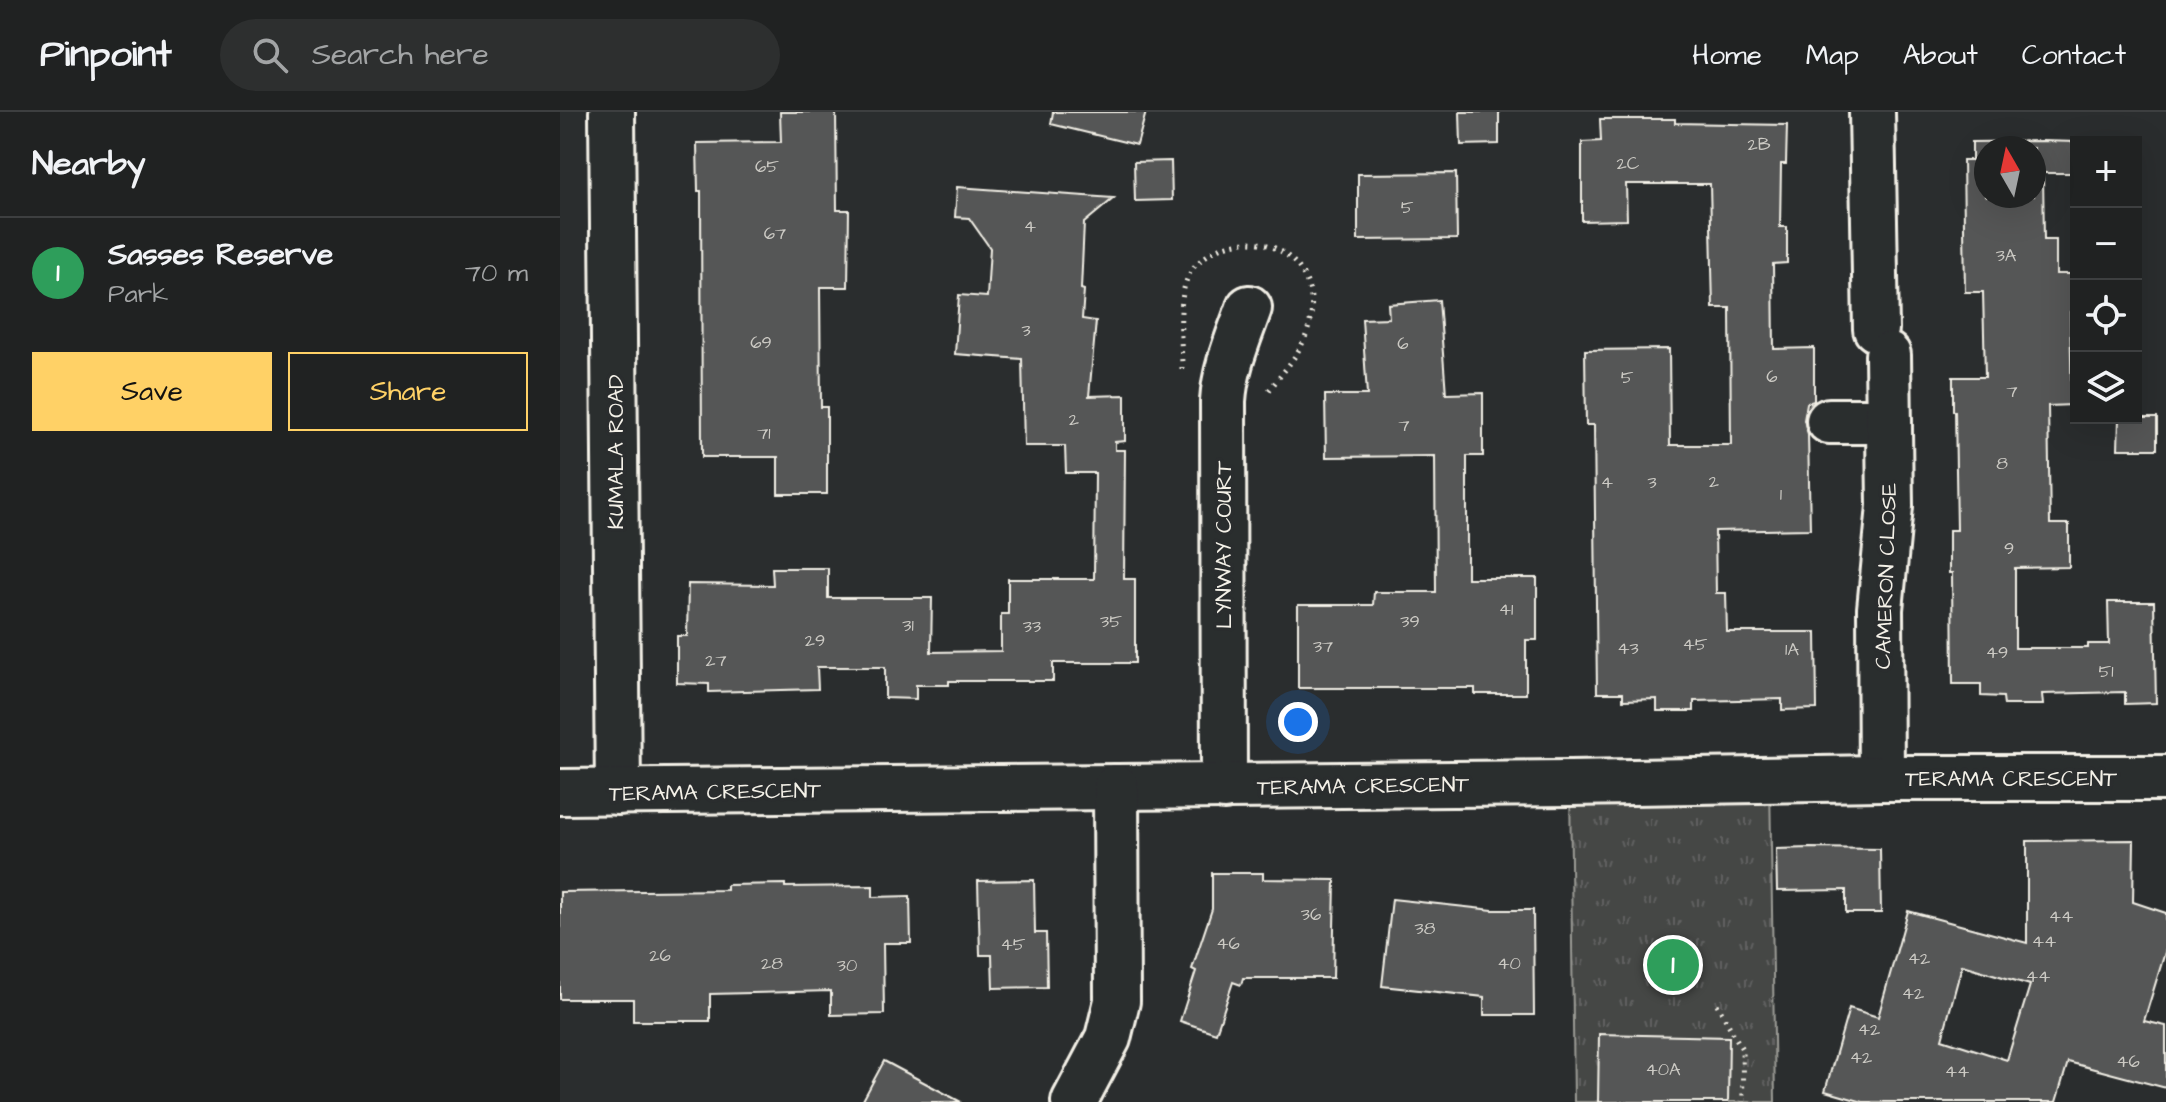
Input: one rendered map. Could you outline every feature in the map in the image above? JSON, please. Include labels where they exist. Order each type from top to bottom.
[{"type":"street","name":"KUMALA ROAD","points":[[612,112],[618,792]]},
{"type":"street","name":"CAMERON CLOSE","points":[[1872,112],[1882,342],[1889,421],[1890,506],[1880,609],[1881,778]]},
{"type":"street","name":"LYNWAY COURT","points":[[1224,787],[1224,381],[1249,308]]},
{"type":"street","points":[[1829,421],[1889,421]]},
{"type":"street","name":"TERAMA CRESCENT","points":[[560,792],[1881,778],[2166,778]]},
{"type":"street","points":[[1074,1102],[1108,1038],[1117,1001],[1116,787]]},
{"type":"path","points":[[1717,1004],[1742,1049],[1743,1102]]},
{"type":"green space","points":[[1770,781],[1775,1102],[1574,1102],[1570,783]]},
{"type":"building","points":[[780,112],[836,112],[837,210],[849,210],[848,287],[820,287],[821,407],[827,407],[827,494],[778,494],[778,457],[702,457],[701,191],[698,191],[697,143],[781,142]]},
{"type":"building","points":[[1053,112],[1146,112],[1137,145],[1051,124]]},
{"type":"building","points":[[1460,112],[1499,112],[1499,144],[1461,145]]},
{"type":"building","points":[[1600,119],[1675,119],[1675,123],[1787,125],[1786,164],[1781,164],[1780,227],[1787,227],[1787,263],[1773,264],[1774,349],[1814,348],[1814,401],[1807,403],[1804,420],[1808,434],[1810,529],[1715,531],[1716,593],[1726,593],[1727,632],[1816,632],[1817,709],[1782,710],[1782,699],[1694,701],[1694,711],[1657,711],[1657,699],[1623,700],[1623,693],[1597,693],[1594,425],[1586,425],[1585,350],[1669,349],[1670,445],[1731,445],[1730,308],[1713,308],[1710,184],[1626,184],[1627,220],[1582,221],[1582,142],[1601,141]]},
{"type":"building","points":[[2046,141],[2070,142],[2070,173],[2046,173]]},
{"type":"building","points":[[1974,142],[1974,208],[2044,208],[2044,240],[2056,240],[2056,274],[2070,274],[2070,405],[2048,406],[2050,524],[2069,524],[2069,567],[2015,568],[2015,648],[2088,648],[2088,644],[2109,644],[2108,602],[2154,602],[2156,703],[2125,704],[2125,692],[2042,694],[2043,705],[2004,705],[2003,697],[1981,696],[1981,684],[1953,684],[1949,530],[1957,530],[1953,377],[1985,377],[1983,292],[1965,292],[1963,160],[1972,160]]},
{"type":"building","points":[[1171,161],[1172,200],[1135,201],[1134,162]]},
{"type":"building","points":[[1456,173],[1457,239],[1358,240],[1358,174]]},
{"type":"building","points":[[957,187],[1114,198],[1084,223],[1082,319],[1096,321],[1089,396],[1125,395],[1125,441],[1115,442],[1115,450],[1125,450],[1124,579],[1135,579],[1135,663],[1053,663],[1053,681],[949,681],[949,685],[916,685],[916,699],[885,698],[885,667],[817,667],[818,689],[709,692],[709,684],[677,683],[677,636],[687,636],[688,584],[773,585],[772,568],[828,568],[828,598],[932,598],[931,652],[1001,651],[1001,614],[1008,614],[1008,579],[1094,579],[1095,473],[1066,473],[1065,446],[1024,446],[1022,359],[955,354],[959,295],[987,297],[990,248],[969,218],[955,217]]},
{"type":"building","points":[[1439,300],[1446,394],[1483,393],[1483,456],[1467,456],[1467,578],[1537,578],[1537,640],[1526,640],[1526,694],[1475,694],[1475,688],[1298,688],[1298,605],[1373,605],[1374,592],[1436,592],[1435,456],[1326,457],[1325,395],[1367,395],[1362,319],[1389,318],[1388,304]]},
{"type":"building","points":[[2142,418],[2157,418],[2157,449],[2118,449],[2119,424],[2142,424]]},
{"type":"building","points":[[2134,840],[2133,902],[2166,913],[2166,949],[2144,1021],[2166,1026],[2166,1088],[2068,1062],[2056,1102],[1863,1102],[1825,1091],[1849,1008],[1878,1017],[1908,911],[2027,943],[2027,841]],"holes":[[[1962,965],[2030,985],[2007,1060],[1942,1039]]]},
{"type":"building","points":[[1776,849],[1880,849],[1881,913],[1846,913],[1846,890],[1777,891]]},
{"type":"building","points":[[1212,873],[1263,873],[1263,879],[1335,880],[1333,978],[1243,978],[1241,985],[1233,982],[1216,1033],[1180,1021],[1196,971],[1192,969],[1212,909]]},
{"type":"building","points":[[1034,880],[1035,933],[1046,933],[1047,987],[993,988],[992,955],[980,955],[978,881]]},
{"type":"building","points":[[785,884],[785,887],[873,886],[873,897],[910,896],[911,943],[883,943],[884,1014],[831,1015],[831,991],[710,994],[710,1021],[633,1021],[633,999],[560,999],[560,892],[727,890],[727,885]]},
{"type":"building","points":[[1392,899],[1493,910],[1533,910],[1534,1015],[1484,1015],[1484,997],[1382,986]]},
{"type":"building","points":[[1599,1034],[1729,1037],[1728,1102],[1598,1102]]},
{"type":"building","points":[[884,1061],[961,1102],[862,1102]]},
{"type":"place","name":"Sasses Reserve","points":[[1673,965]]}]
